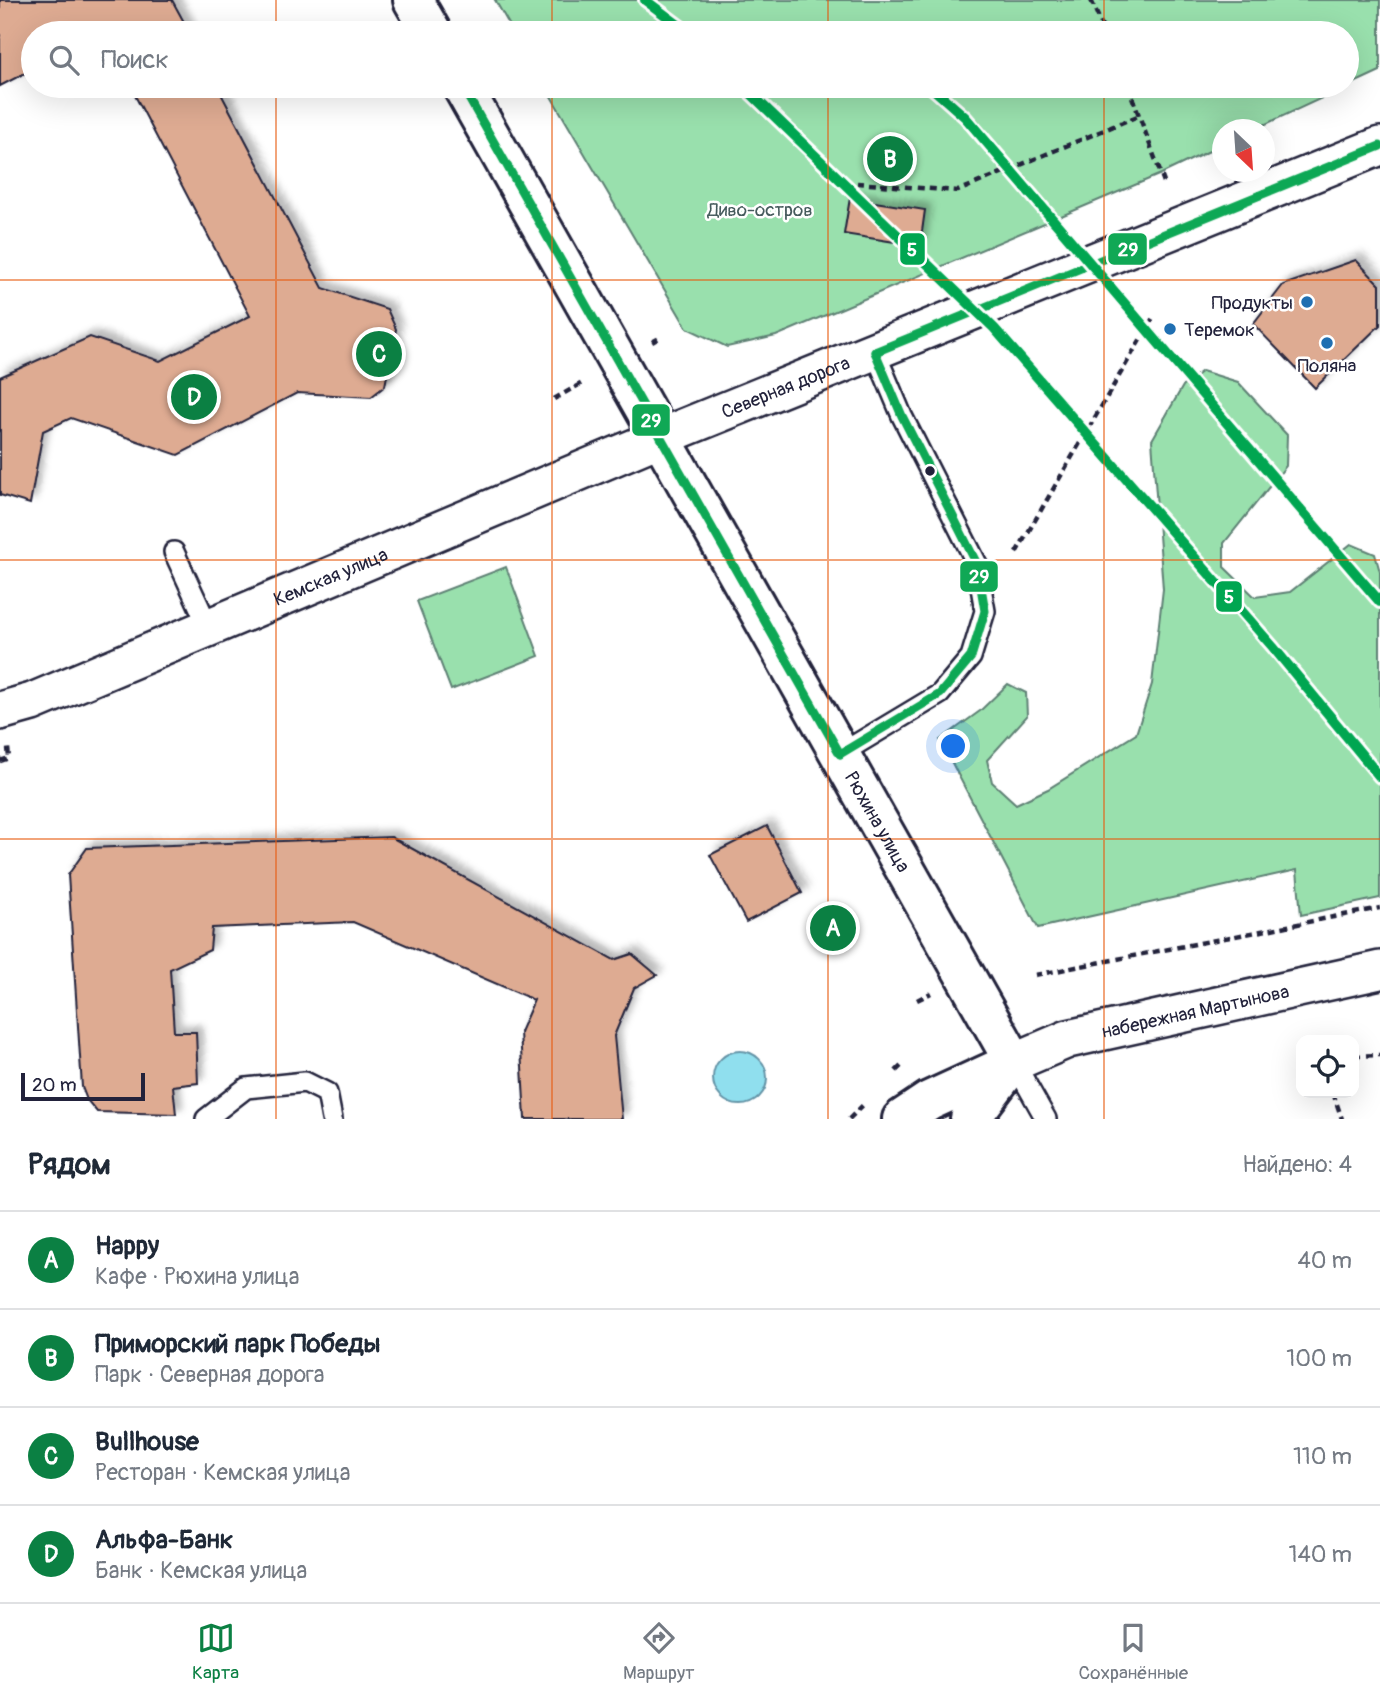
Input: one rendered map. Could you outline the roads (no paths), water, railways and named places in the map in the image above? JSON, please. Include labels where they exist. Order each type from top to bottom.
[{"type":"street","points":[[413,0],[425,21]]},
{"type":"street","name":"Рюхина улица","points":[[469,98],[1014,1062]]},
{"type":"street","name":"Северная дорога","points":[[661,438],[1380,146]]},
{"type":"street","name":"Кемская улица","points":[[0,711],[32,702],[661,438]]},
{"type":"street","name":"набережная Мартынова","points":[[902,1119],[929,1101],[1068,1039],[1380,970]]},
{"type":"street","name":"набережная Мартынова","points":[[970,1119],[1014,1062]]},
{"type":"lane","points":[[840,754],[940,694],[971,657],[985,611],[977,564],[902,416],[875,352]]},
{"type":"lane","points":[[174,552],[209,628]]},
{"type":"lane","name":"Рюхина улица","points":[[1014,1062],[1046,1119]]},
{"type":"lane","points":[[206,1119],[246,1088],[305,1082],[327,1093],[332,1119]]},
{"type":"water","points":[[740,1051],[759,1059],[767,1078],[759,1097],[740,1105],[721,1097],[713,1078],[721,1059]]},
{"type":"place","name":"Приморский парк Победы","points":[[890,159]]},
{"type":"place","name":"Продукты","points":[[1307,302]]},
{"type":"place","name":"Теремок","points":[[1170,329]]},
{"type":"place","name":"Поляна","points":[[1327,343]]},
{"type":"place","name":"Bullhouse","points":[[379,354]]},
{"type":"place","name":"Альфа-Банк","points":[[194,397]]},
{"type":"place","name":"Happy","points":[[833,928]]},
{"type":"park label","name":"Диво-остров","points":[[760,209]]}]
